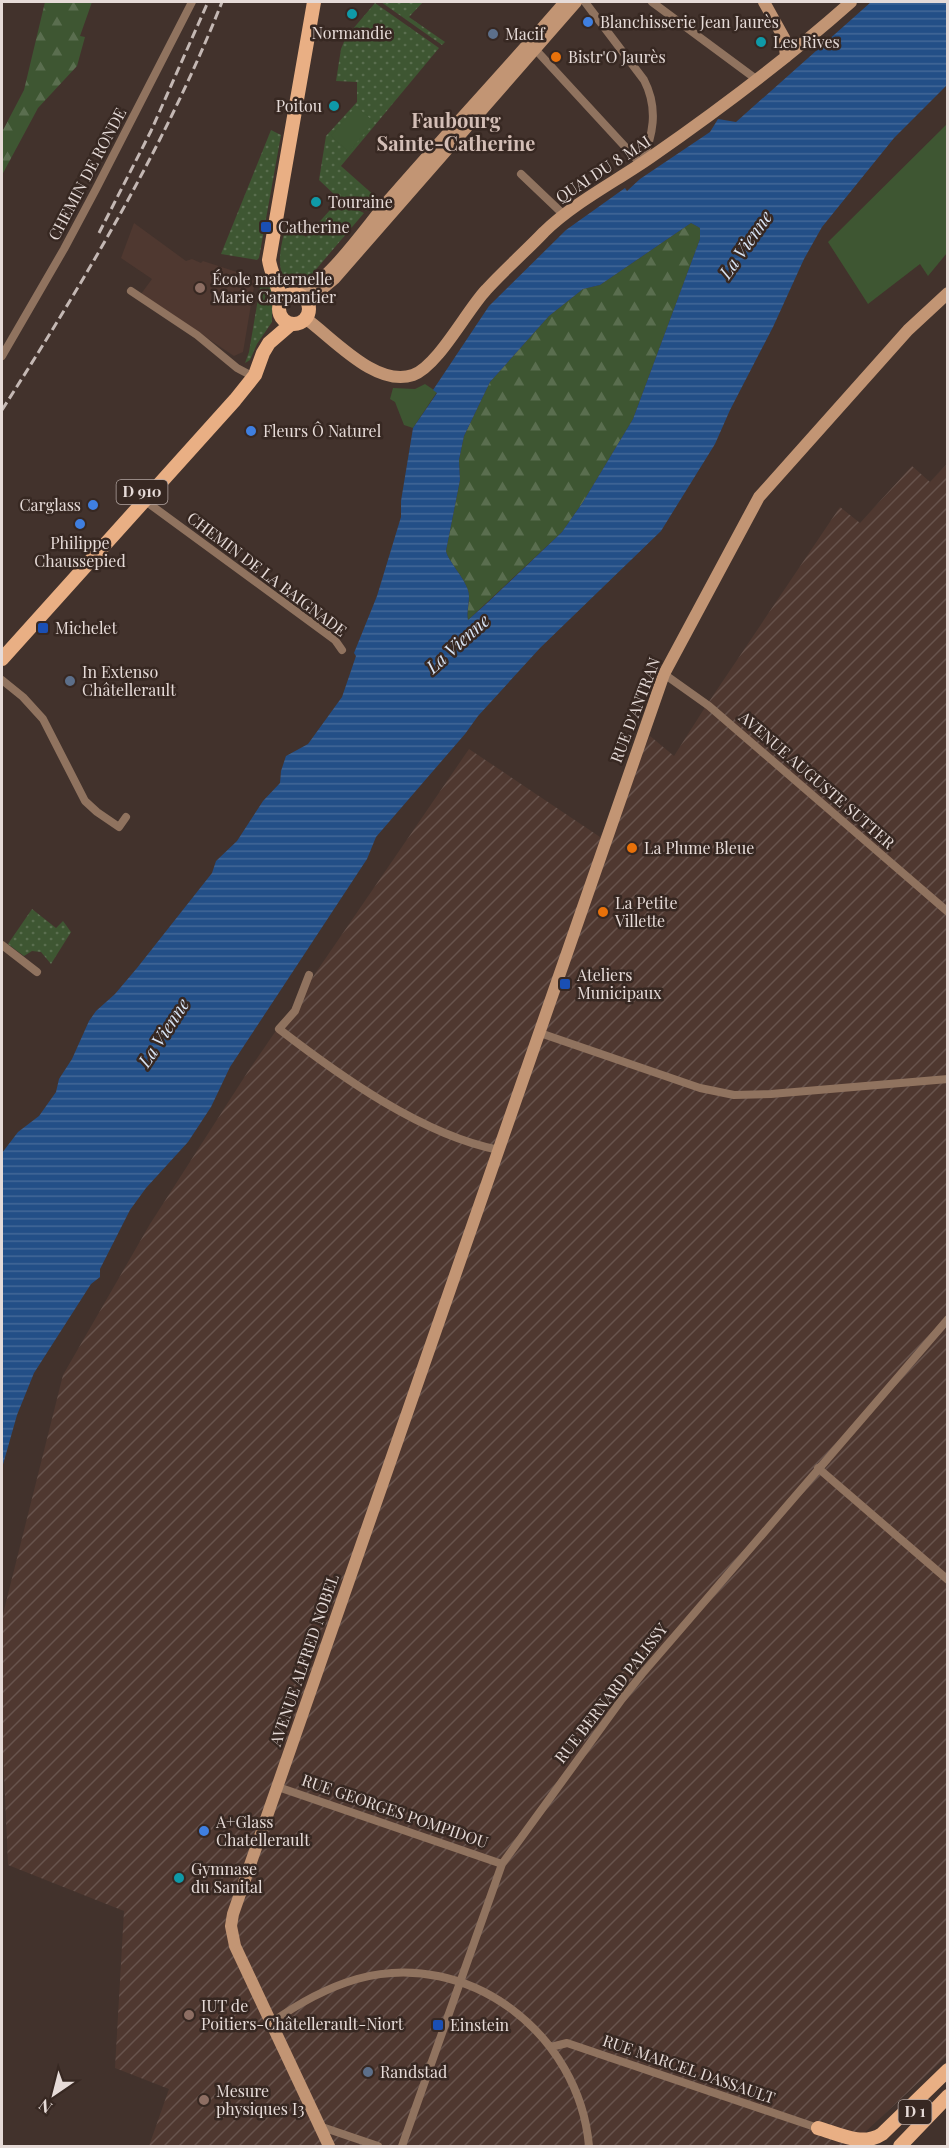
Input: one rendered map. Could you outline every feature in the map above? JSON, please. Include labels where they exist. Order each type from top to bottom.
[{"type":"main road","points":[[289,306],[306,301],[307,313],[299,323],[289,306],[275,278],[269,260],[314,2]]},
{"type":"main road","name":"D 910","points":[[2,659],[144,500],[250,375],[278,333],[289,306]]},
{"type":"main road","name":"D 910","points":[[2,647],[250,375]]},
{"type":"main road","points":[[818,2128],[855,2140],[874,2139],[948,2073]]},
{"type":"main road","name":"D 1","points":[[881,2146],[948,2073]]},
{"type":"main road","name":"D 1","points":[[900,2146],[948,2096]]},
{"type":"main road","points":[[818,2128],[837,2146]]},
{"type":"street","name":"CHEMIN DE RONDE","points":[[2,356],[64,249],[192,2]]},
{"type":"street","name":"D 910","points":[[289,306],[321,280],[565,2]]},
{"type":"street","points":[[307,313],[315,295],[334,279],[576,2]]},
{"type":"street","points":[[536,49],[641,164],[652,135],[653,102],[650,91],[585,2]]},
{"type":"street","points":[[651,2],[756,79]]},
{"type":"street","points":[[764,2],[784,38],[786,57]]},
{"type":"street","name":"QUAI DU 8 MAI","points":[[307,313],[376,372],[413,375],[432,361],[487,289],[563,214],[690,130],[786,57],[851,2]]},
{"type":"street","points":[[521,174],[563,214]]},
{"type":"street","points":[[131,291],[197,335],[250,375]]},
{"type":"street","name":"RUE D'ANTRAN","points":[[490,1176],[664,674],[759,497],[908,330],[948,293]]},
{"type":"street","name":"CHEMIN DE LA BAIGNADE","points":[[144,500],[335,640],[342,650]]},
{"type":"street","name":"AVENUE AUGUSTE SUTTER","points":[[664,674],[709,706],[948,912]]},
{"type":"street","points":[[2,680],[23,697],[43,719],[89,805],[120,827],[126,818]]},
{"type":"street","points":[[2,945],[37,972]]},
{"type":"street","points":[[309,975],[295,1011],[279,1029],[332,1068],[414,1118],[468,1142],[499,1150]]},
{"type":"street","points":[[540,1033],[700,1088],[734,1095],[948,1079]]},
{"type":"street","name":"AVENUE ALFRED NOBEL","points":[[329,2146],[235,1946],[231,1926],[490,1176]]},
{"type":"street","name":"RUE BERNARD PALISSY","points":[[402,2146],[502,1864],[622,1699],[948,1319]]},
{"type":"street","points":[[818,1468],[948,1580]]},
{"type":"street","name":"RUE GEORGES POMPIDOU","points":[[278,1787],[502,1864]]},
{"type":"street","points":[[271,2023],[311,1999],[357,1979],[384,1975],[435,1976],[482,1990],[501,2001],[532,2026],[566,2068],[584,2111],[589,2146]]},
{"type":"street","name":"RUE MARCEL DASSAULT","points":[[551,2047],[567,2043],[818,2128]]},
{"type":"street","points":[[319,2126],[378,2146]]},
{"type":"shaded area","name":"École maternelle Marie Carpantier","points":[[134,223],[186,261],[192,259],[201,263],[203,261],[240,273],[255,281],[243,352],[234,356],[141,294],[152,279],[121,258]]},
{"type":"shaded area","points":[[947,464],[947,2056],[850,2146],[149,2146],[169,2089],[115,2068],[124,1911],[8,1865],[3,1751],[3,1614],[63,1375],[150,1224],[247,1073],[469,749],[600,837],[650,736],[674,756],[840,507],[860,523],[912,466],[930,482]]},
{"type":"green space","points":[[45,2],[92,2],[80,36],[85,37],[77,66],[38,108],[2,175],[2,132],[24,90]]},
{"type":"green space","points":[[381,2],[423,2],[409,17],[445,42],[442,45]]},
{"type":"green space","points":[[375,3],[439,48],[341,166],[377,198],[366,211],[337,197],[319,180],[326,136],[357,102],[357,82],[336,81],[341,49],[346,37]]},
{"type":"green space","points":[[356,106],[374,122],[349,152],[331,136]]},
{"type":"green space","points":[[947,124],[947,253],[928,276],[920,264],[868,304],[828,242]]},
{"type":"green space","points":[[271,130],[281,135],[259,258],[257,260],[221,254]]},
{"type":"green space","points":[[338,201],[364,213],[307,280],[310,283],[293,286],[283,276],[280,261],[287,220],[306,237]]},
{"type":"green space","points":[[691,223],[700,228],[700,239],[633,419],[583,502],[562,532],[468,620],[468,590],[446,551],[460,480],[459,460],[464,436],[490,382],[549,316],[583,289],[600,285]]},
{"type":"green space","points":[[262,275],[266,276],[272,288],[272,322],[257,344],[250,360],[245,363],[249,352]]},
{"type":"green space","points":[[425,384],[437,392],[413,428],[404,425],[395,402],[390,399],[393,388],[415,389]]},
{"type":"green space","points":[[32,909],[56,928],[63,921],[71,932],[51,964],[41,952],[32,951],[24,956],[8,944]]},
{"type":"water","name":"La Vienne","points":[[871,2],[947,2],[947,85],[894,138],[822,227],[804,259],[715,444],[661,531],[540,648],[478,716],[376,837],[367,859],[230,1067],[211,1107],[188,1142],[146,1188],[130,1210],[100,1269],[100,1277],[91,1284],[34,1373],[17,1415],[2,1468],[2,1153],[18,1132],[39,1116],[56,1092],[59,1079],[72,1059],[96,1011],[115,994],[137,968],[212,873],[216,861],[237,841],[263,801],[280,783],[286,756],[308,744],[342,697],[356,656],[354,653],[377,596],[401,517],[401,501],[413,428],[437,393],[433,390],[489,306],[566,230],[625,188],[627,191],[640,179],[710,132],[718,119],[736,122]],"holes":[[[691,223],[700,228],[700,239],[633,419],[583,502],[562,532],[468,620],[468,590],[446,551],[460,480],[459,460],[464,436],[490,382],[549,316],[583,289],[600,285]]]},
{"type":"railway","points":[[99,233],[151,131],[208,2]]},
{"type":"railway","points":[[2,410],[122,211],[200,56],[222,2]]},
{"type":"place","name":"Normandie","points":[[352,14]]},
{"type":"place","name":"Blanchisserie Jean Jaurès","points":[[588,22]]},
{"type":"place","name":"Macif","points":[[493,34]]},
{"type":"place","name":"Les Rives","points":[[761,42]]},
{"type":"place","name":"Bistr'O Jaurès","points":[[556,57]]},
{"type":"place","name":"Poitou","points":[[334,106]]},
{"type":"place","name":"Touraine","points":[[316,202]]},
{"type":"place","name":"Catherine","points":[[266,227]]},
{"type":"place","name":"École maternelle Marie Carpantier","points":[[200,288]]},
{"type":"place","name":"Fleurs Ô Naturel","points":[[251,431]]},
{"type":"place","name":"Carglass","points":[[93,505]]},
{"type":"place","name":"Philippe Chaussepied","points":[[80,524]]},
{"type":"place","name":"Michelet","points":[[43,628]]},
{"type":"place","name":"In Extenso Châtellerault","points":[[70,681]]},
{"type":"place","name":"La Plume Bleue","points":[[632,848]]},
{"type":"place","name":"La Petite Villette","points":[[603,912]]},
{"type":"place","name":"Ateliers Municipaux","points":[[565,984]]},
{"type":"place","name":"A+Glass Chatellerault","points":[[204,1831]]},
{"type":"place","name":"Gymnase du Sanital","points":[[179,1878]]},
{"type":"place","name":"IUT de Poitiers-Châtellerault-Niort","points":[[189,2015]]},
{"type":"place","name":"Einstein","points":[[438,2025]]},
{"type":"place","name":"Randstad","points":[[368,2072]]},
{"type":"place","name":"Mesure physiques I3","points":[[204,2100]]},
{"type":"district","name":"Faubourg Sainte-Catherine","points":[[456,132]]}]
